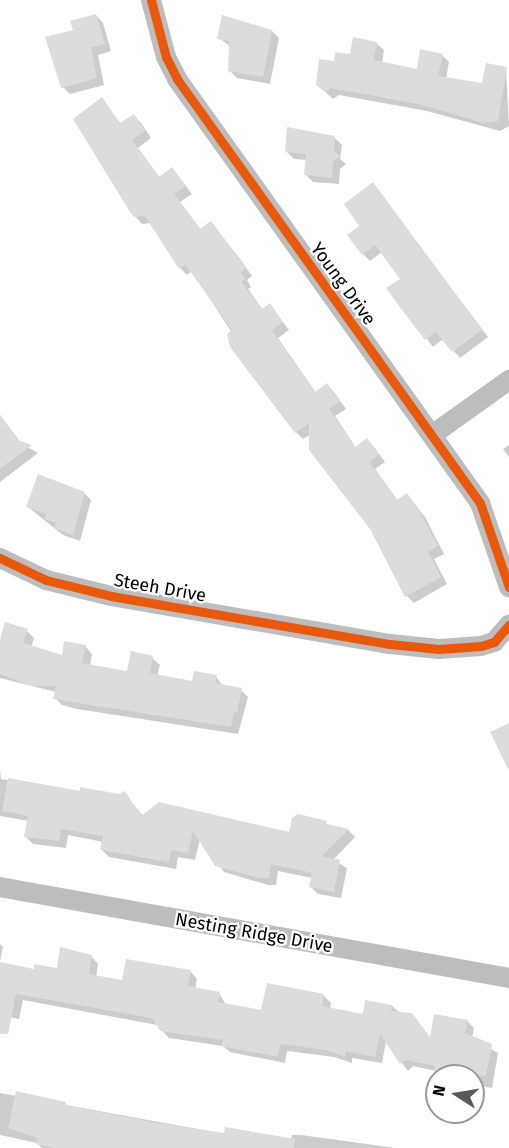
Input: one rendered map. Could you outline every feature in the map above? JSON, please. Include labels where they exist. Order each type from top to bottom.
[{"type":"street","name":"Young Drive","points":[[151,0],[166,57],[190,99],[480,503],[500,553],[509,587]]},
{"type":"street","points":[[432,435],[509,380]]},
{"type":"street","name":"Steeh Drive","points":[[0,558],[46,580],[93,592],[320,633],[416,647],[462,648],[494,642],[509,625]]},
{"type":"street","name":"Nesting Ridge Drive","points":[[0,887],[509,978]]},
{"type":"building","points":[[96,14],[105,44],[91,48],[97,78],[61,88],[45,37],[73,30],[70,21]]},
{"type":"building","points":[[222,15],[272,30],[263,77],[228,71],[229,41],[217,39]]},
{"type":"building","points":[[353,37],[377,42],[374,60],[417,69],[420,49],[443,54],[438,76],[482,83],[486,63],[507,67],[498,121],[484,123],[418,104],[331,88],[325,92],[316,85],[319,59],[334,61],[335,52],[350,54]]},
{"type":"building","points":[[102,97],[120,123],[134,114],[145,131],[132,140],[159,177],[172,167],[186,186],[174,194],[200,229],[211,221],[246,268],[241,272],[245,279],[241,282],[262,309],[270,303],[283,322],[272,330],[315,392],[327,383],[340,401],[329,409],[355,447],[367,438],[379,454],[369,462],[397,500],[407,493],[418,508],[438,546],[428,552],[441,577],[405,597],[370,529],[309,450],[309,423],[295,433],[230,347],[227,334],[232,330],[185,264],[179,269],[145,216],[134,217],[130,212],[73,119]]},
{"type":"building","points":[[287,127],[335,136],[334,151],[340,156],[333,162],[332,178],[304,175],[306,154],[285,152]]},
{"type":"building","points":[[373,182],[482,330],[452,352],[436,332],[425,340],[386,288],[400,279],[375,245],[362,255],[347,235],[359,226],[344,204]]},
{"type":"building","points":[[0,415],[18,440],[32,445],[0,469]]},
{"type":"building","points":[[38,474],[85,492],[73,535],[54,528],[56,523],[44,519],[46,514],[26,507]]},
{"type":"building","points":[[5,622],[28,629],[23,643],[62,655],[64,641],[86,645],[82,663],[127,671],[131,651],[153,656],[150,673],[192,681],[194,671],[217,675],[215,683],[242,688],[237,713],[234,712],[231,727],[53,699],[56,686],[31,686],[0,674],[0,640]]},
{"type":"building","points":[[509,723],[509,771],[490,732]]},
{"type":"building","points":[[8,778],[80,791],[80,787],[119,794],[125,791],[141,816],[159,802],[289,832],[292,818],[298,814],[327,821],[326,824],[349,829],[322,856],[340,860],[334,892],[309,887],[312,873],[271,864],[269,878],[259,878],[215,866],[193,831],[188,853],[171,850],[169,862],[100,850],[103,836],[61,829],[59,841],[24,837],[28,816],[2,811]]},
{"type":"building","points":[[60,947],[92,955],[89,974],[122,980],[126,959],[191,970],[188,986],[220,992],[218,1002],[261,1010],[267,983],[324,994],[322,1006],[363,1014],[365,1000],[392,1005],[391,1011],[412,1013],[430,1037],[434,1014],[468,1020],[465,1033],[492,1044],[486,1076],[485,1064],[425,1064],[406,1060],[400,1064],[380,1034],[375,1057],[346,1051],[345,1057],[326,1050],[280,1044],[278,1057],[221,1046],[223,1040],[160,1031],[152,1018],[16,994],[8,1034],[0,1034],[0,962],[34,969],[34,964],[57,968]]},
{"type":"building","points":[[16,1091],[66,1102],[66,1105],[152,1122],[224,1133],[225,1127],[295,1139],[294,1148],[55,1148],[36,1144],[37,1138],[8,1128]]},
{"type":"cycle path","points":[[151,0],[166,57],[177,79],[480,503],[509,587]]},
{"type":"cycle path","points":[[0,558],[46,580],[111,596],[390,644],[439,649],[481,646],[494,642],[509,625]]}]
